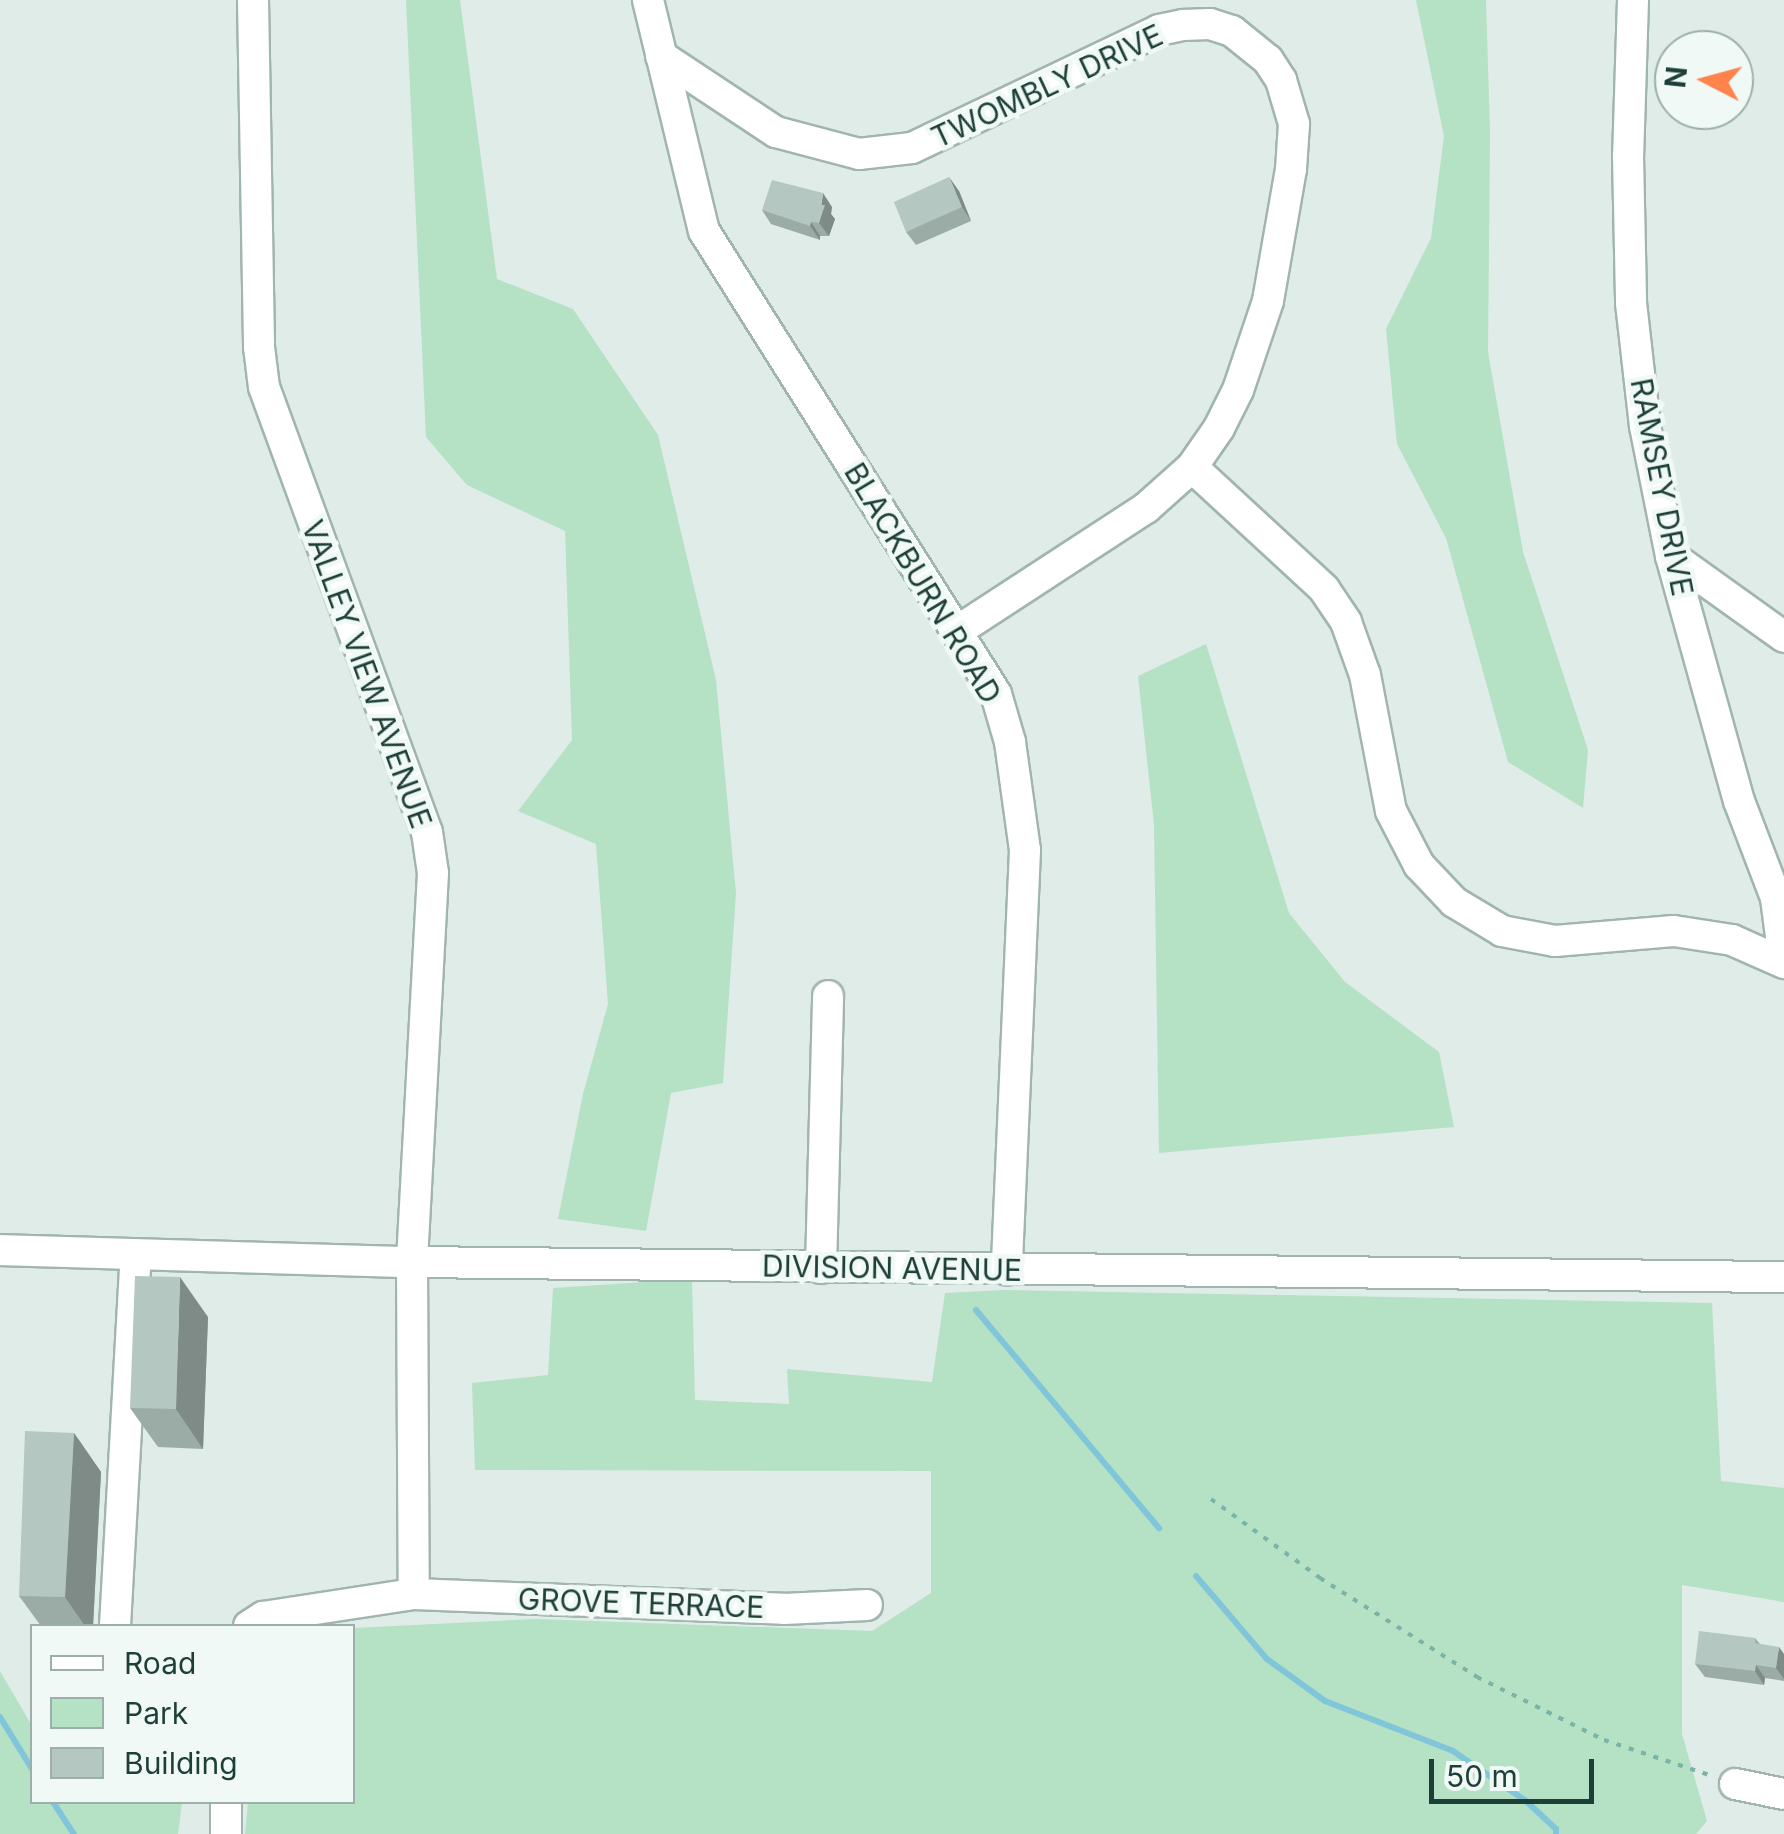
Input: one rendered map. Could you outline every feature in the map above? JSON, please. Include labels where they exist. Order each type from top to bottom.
[{"type":"street","name":"VALLEY VIEW AVENUE","points":[[253,0],[259,348],[264,387],[426,832],[434,873],[412,1262],[414,1594]]},
{"type":"street","name":"BLACKBURN ROAD","points":[[648,0],[704,231],[996,694],[1006,726],[1020,794],[1025,850],[1007,1270]]},
{"type":"street","name":"RAMSEY DRIVE","points":[[1632,0],[1628,156],[1631,304],[1645,426],[1671,556],[1739,801],[1776,898],[1784,962]]},
{"type":"street","name":"TWOMBLY DRIVE","points":[[661,56],[776,132],[858,154],[912,148],[1159,30],[1210,24],[1251,44],[1282,80],[1295,147],[1268,301],[1254,348],[1220,428],[1192,467],[1146,508],[957,631]]},
{"type":"street","points":[[1192,467],[1324,589],[1346,622],[1365,676],[1391,810],[1419,865],[1454,902],[1502,931],[1555,941],[1674,931],[1732,940],[1784,962]]},
{"type":"street","points":[[1671,556],[1784,637]]},
{"type":"street","points":[[822,1268],[828,996]]},
{"type":"street","name":"DIVISION AVENUE","points":[[0,1250],[412,1262],[1784,1277]]},
{"type":"street","points":[[115,1624],[136,1255]]},
{"type":"street","name":"GROVE TERRACE","points":[[252,1624],[263,1617],[414,1594],[784,1609],[868,1605]]},
{"type":"street","points":[[1735,1784],[1784,1794]]},
{"type":"street","points":[[226,1804],[226,1834]]},
{"type":"path","points":[[1211,1500],[1320,1578],[1477,1677],[1604,1740],[1735,1784]]},
{"type":"green space","points":[[406,0],[460,0],[497,279],[573,309],[658,435],[716,680],[736,893],[723,1083],[671,1093],[646,1231],[558,1219],[583,1094],[608,1004],[596,844],[518,811],[572,740],[565,531],[467,485],[426,437]]},
{"type":"green space","points":[[1416,0],[1486,0],[1490,133],[1488,352],[1523,552],[1588,750],[1583,808],[1508,762],[1446,538],[1397,444],[1386,329],[1431,238],[1444,136]]},
{"type":"green space","points":[[1206,644],[1289,913],[1345,982],[1439,1052],[1454,1127],[1159,1153],[1154,825],[1138,676]]},
{"type":"green space","points":[[692,1279],[695,1400],[789,1404],[787,1369],[932,1382],[945,1293],[1005,1290],[1712,1303],[1721,1481],[1784,1488],[1784,1602],[1682,1585],[1682,1734],[1707,1821],[1696,1834],[245,1834],[248,1804],[355,1804],[355,1628],[535,1619],[872,1631],[931,1593],[931,1471],[475,1470],[472,1383],[548,1375],[553,1288]]},
{"type":"green space","points":[[0,1671],[30,1723],[30,1804],[182,1804],[178,1834],[0,1834]]},
{"type":"building","points":[[949,177],[962,207],[906,232],[894,202]]},
{"type":"building","points":[[772,180],[823,193],[821,205],[825,205],[819,223],[811,222],[810,226],[762,210]]},
{"type":"building","points":[[135,1276],[180,1277],[176,1409],[130,1408]]},
{"type":"building","points":[[25,1431],[74,1433],[65,1597],[19,1596]]},
{"type":"building","points":[[1699,1631],[1755,1638],[1755,1643],[1779,1647],[1776,1668],[1756,1665],[1755,1671],[1695,1664]]},
{"type":"waterway","points":[[976,1310],[1159,1528]]},
{"type":"waterway","points":[[1196,1576],[1267,1659],[1325,1701],[1453,1751],[1526,1801],[1556,1829],[1556,1834]]},
{"type":"waterway","points":[[0,1717],[30,1766]]},
{"type":"waterway","points":[[54,1804],[74,1834]]}]
